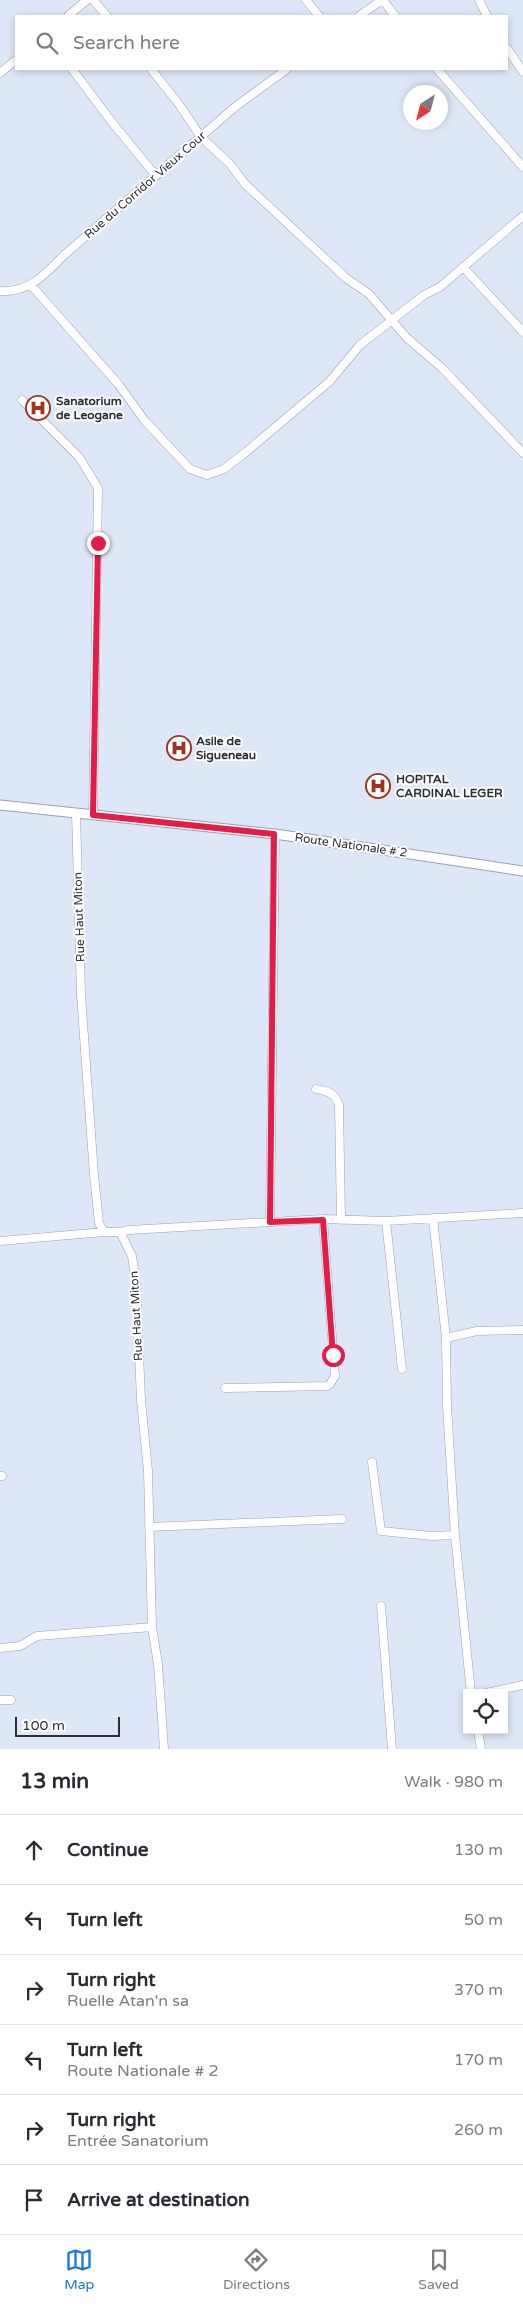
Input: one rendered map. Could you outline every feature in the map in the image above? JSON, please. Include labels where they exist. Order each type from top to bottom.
[{"type":"main road","name":"Route Nationale # 2","points":[[0,805],[274,834],[523,872]]},
{"type":"street","points":[[69,15],[87,0]]},
{"type":"street","points":[[93,0],[106,15]]},
{"type":"street","points":[[306,0],[318,15]]},
{"type":"street","points":[[360,15],[382,0],[395,15]]},
{"type":"street","points":[[479,0],[487,15]]},
{"type":"street","points":[[508,50],[523,72]]},
{"type":"street","points":[[0,73],[15,61]]},
{"type":"street","points":[[73,70],[156,176]]},
{"type":"street","points":[[152,70],[178,103],[201,137],[230,164],[245,184],[346,278],[369,294],[407,338],[442,368],[523,453]]},
{"type":"street","name":"Rue du Corridor Vieux Cour","points":[[0,291],[14,292],[31,285],[46,274],[64,256],[235,107],[287,70]]},
{"type":"street","points":[[438,70],[523,167]]},
{"type":"street","points":[[31,285],[119,385],[145,421],[190,469],[207,475],[224,469],[246,452],[329,382],[360,345],[424,295],[440,287],[523,216]]},
{"type":"street","points":[[463,267],[523,332]]},
{"type":"street","points":[[22,400],[79,457],[98,488],[93,815]]},
{"type":"street","name":"Rue Haut Miton","points":[[76,813],[81,995],[94,1175],[99,1222],[104,1232]]},
{"type":"street","points":[[270,1222],[274,834]]},
{"type":"street","points":[[316,1089],[329,1092],[337,1099],[339,1105],[341,1220]]},
{"type":"street","points":[[0,1240],[270,1222],[323,1220],[386,1221],[523,1213]]},
{"type":"street","points":[[433,1218],[446,1338],[447,1406],[456,1535],[472,1689]]},
{"type":"street","points":[[225,1388],[327,1386],[334,1380],[323,1220]]},
{"type":"street","points":[[386,1221],[402,1369]]},
{"type":"street","name":"Rue Haut Miton","points":[[120,1232],[132,1256],[136,1284],[141,1400],[148,1471],[152,1627],[158,1664],[164,1749]]},
{"type":"street","points":[[446,1338],[477,1331],[523,1330]]},
{"type":"street","points":[[372,1462],[381,1531],[432,1536],[456,1535]]},
{"type":"street","points":[[149,1527],[342,1519]]},
{"type":"street","points":[[381,1606],[392,1749]]},
{"type":"street","points":[[0,1648],[20,1646],[37,1636],[152,1627]]},
{"type":"street","points":[[504,1689],[523,1685]]},
{"type":"street","points":[[0,1700],[12,1700]]},
{"type":"street","points":[[479,1734],[481,1749]]},
{"type":"place","name":"Sanatorium de Leogane","points":[[38,408]]},
{"type":"place","name":"Asile de Sigueneau","points":[[179,748]]},
{"type":"place","name":"HOPITAL CARDINAL LEGER","points":[[378,786]]},
{"type":"route","points":[[98,543],[93,815],[274,834],[270,1222],[323,1220],[333,1355]]}]
